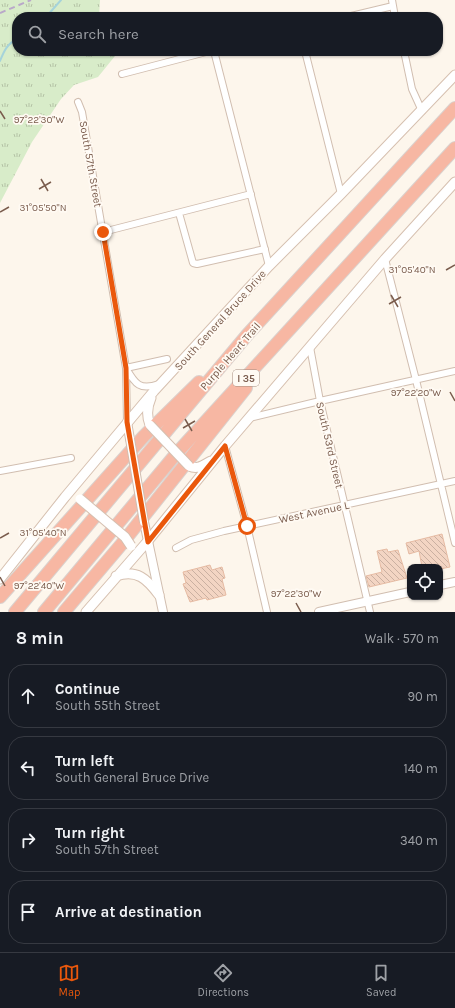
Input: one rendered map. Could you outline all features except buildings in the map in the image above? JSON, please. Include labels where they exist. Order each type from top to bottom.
[{"type":"highway","name":"Purple Heart Trail","points":[[15,612],[247,335],[455,108]]},
{"type":"highway","name":"I 35","points":[[44,612],[176,454],[455,148]]},
{"type":"highway","points":[[0,597],[144,436],[247,335]]},
{"type":"highway","points":[[64,612],[125,540],[246,390],[270,352]]},
{"type":"main road","name":"South General Bruce Drive","points":[[0,579],[127,422],[154,391],[164,382],[269,266],[422,111],[455,75]]},
{"type":"main road","points":[[86,612],[116,576],[148,542],[225,446],[385,259],[455,182]]},
{"type":"main road","points":[[154,391],[147,406],[150,425],[189,466],[194,468],[199,467],[215,459]]},
{"type":"main road","points":[[66,497],[80,499],[125,537],[131,546],[130,552],[116,576]]},
{"type":"main road","points":[[116,576],[124,574],[140,576],[149,583],[158,595]]},
{"type":"street","points":[[363,12],[392,3]]},
{"type":"street","points":[[122,74],[191,56]]},
{"type":"street","points":[[215,56],[252,194],[269,266]]},
{"type":"street","points":[[306,56],[341,194]]},
{"type":"street","points":[[405,56],[412,89],[422,111]]},
{"type":"street","name":"South 57th Street","points":[[78,102],[82,112],[126,368],[127,422],[144,522],[158,595],[163,612]]},
{"type":"street","points":[[103,232],[252,194]]},
{"type":"street","points":[[180,212],[193,263],[197,264],[266,249]]},
{"type":"street","points":[[385,259],[455,543]]},
{"type":"street","name":"South 53rd Street","points":[[310,347],[320,401],[370,612]]},
{"type":"street","points":[[126,368],[167,360]]},
{"type":"street","name":"South 57th Street","points":[[126,368],[133,380],[144,387],[149,387],[164,382]]},
{"type":"street","points":[[249,418],[455,371]]},
{"type":"street","points":[[225,446],[247,526],[267,612]]},
{"type":"street","points":[[0,471],[71,458]]},
{"type":"street","name":"West Avenue L","points":[[176,548],[191,540],[247,526],[455,481]]},
{"type":"street","points":[[443,584],[455,582]]},
{"type":"street","points":[[320,612],[407,593]]},
{"type":"green space","points":[[0,0],[100,0],[99,12],[12,12],[12,56],[115,56],[98,77],[74,85],[61,99],[32,142],[0,203]]},
{"type":"waterway","points":[[50,12],[61,0]]},
{"type":"waterway","points":[[0,61],[6,48],[12,42]]},
{"type":"railway","points":[[0,13],[31,0]]},
{"type":"route","points":[[103,232],[126,368],[127,422],[148,542],[225,446],[247,526]]}]
